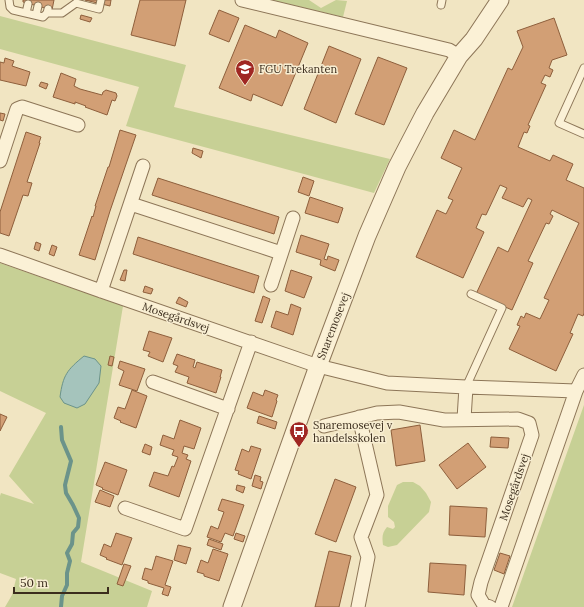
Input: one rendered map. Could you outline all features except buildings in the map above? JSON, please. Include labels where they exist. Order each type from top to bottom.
[{"type":"street","points":[[242,0],[257,2],[449,50],[459,56]]},
{"type":"street","name":"Snaremosevej","points":[[459,56],[463,41],[488,0]]},
{"type":"street","name":"Snaremosevej","points":[[232,607],[318,366],[367,236],[397,166],[425,113],[459,56],[474,39],[500,0]]},
{"type":"street","points":[[0,161],[17,109],[22,107],[78,126]]},
{"type":"street","points":[[101,291],[143,166]]},
{"type":"street","points":[[131,204],[281,253]]},
{"type":"street","points":[[270,285],[293,218]]},
{"type":"street","name":"Mosegårdsvej","points":[[0,255],[318,366],[387,382],[466,387],[576,391]]},
{"type":"street","points":[[125,508],[185,529],[251,342]]},
{"type":"street","points":[[501,607],[576,391],[584,375]]},
{"type":"street","points":[[153,382],[228,409]]},
{"type":"street","points":[[464,419],[466,387]]},
{"type":"street","name":"Mosegårdsvej","points":[[324,426],[376,413],[399,412],[444,420],[518,419],[529,423],[532,435],[481,582],[478,595],[484,605],[490,607]]},
{"type":"street","points":[[358,607],[368,557],[361,537],[377,495],[359,417]]},
{"type":"lane","points":[[9,0],[10,7],[13,10],[44,17],[48,11],[62,14],[76,2],[99,9],[101,0]]},
{"type":"lane","points":[[26,13],[28,4]]},
{"type":"lane","points":[[36,15],[38,6]]},
{"type":"lane","points":[[584,68],[559,123],[584,134]]},
{"type":"lane","points":[[466,387],[502,308],[470,294]]},
{"type":"green space","points":[[272,0],[309,0],[321,8],[336,0],[347,1],[343,17]]},
{"type":"green space","points":[[0,16],[186,65],[174,107],[390,159],[374,193],[126,126],[139,87],[0,49]]},
{"type":"green space","points":[[0,263],[123,306],[81,562],[152,591],[147,607],[5,607],[12,595],[16,579],[0,573],[0,496],[1,493],[34,504],[9,476],[46,413],[0,391]]},
{"type":"green space","points":[[584,405],[584,607],[512,607]]},
{"type":"green space","points":[[403,482],[413,482],[420,486],[431,502],[429,512],[397,545],[388,547],[383,545],[383,533],[387,527],[393,529],[395,527],[394,522],[388,517],[388,506],[397,485]]},
{"type":"water","points":[[84,356],[95,359],[101,366],[99,383],[85,404],[77,408],[64,403],[60,397],[64,378],[70,369]]},
{"type":"waterway","points":[[61,427],[62,440],[71,461],[65,485],[66,493],[79,518],[78,527],[73,533],[72,544],[67,553],[70,561],[67,573],[67,585],[62,596],[61,607]]},
{"type":"place","name":"FGU Trekanten","points":[[245,86]]},
{"type":"place","name":"Snaremosevej v handelsskolen","points":[[299,448]]}]
